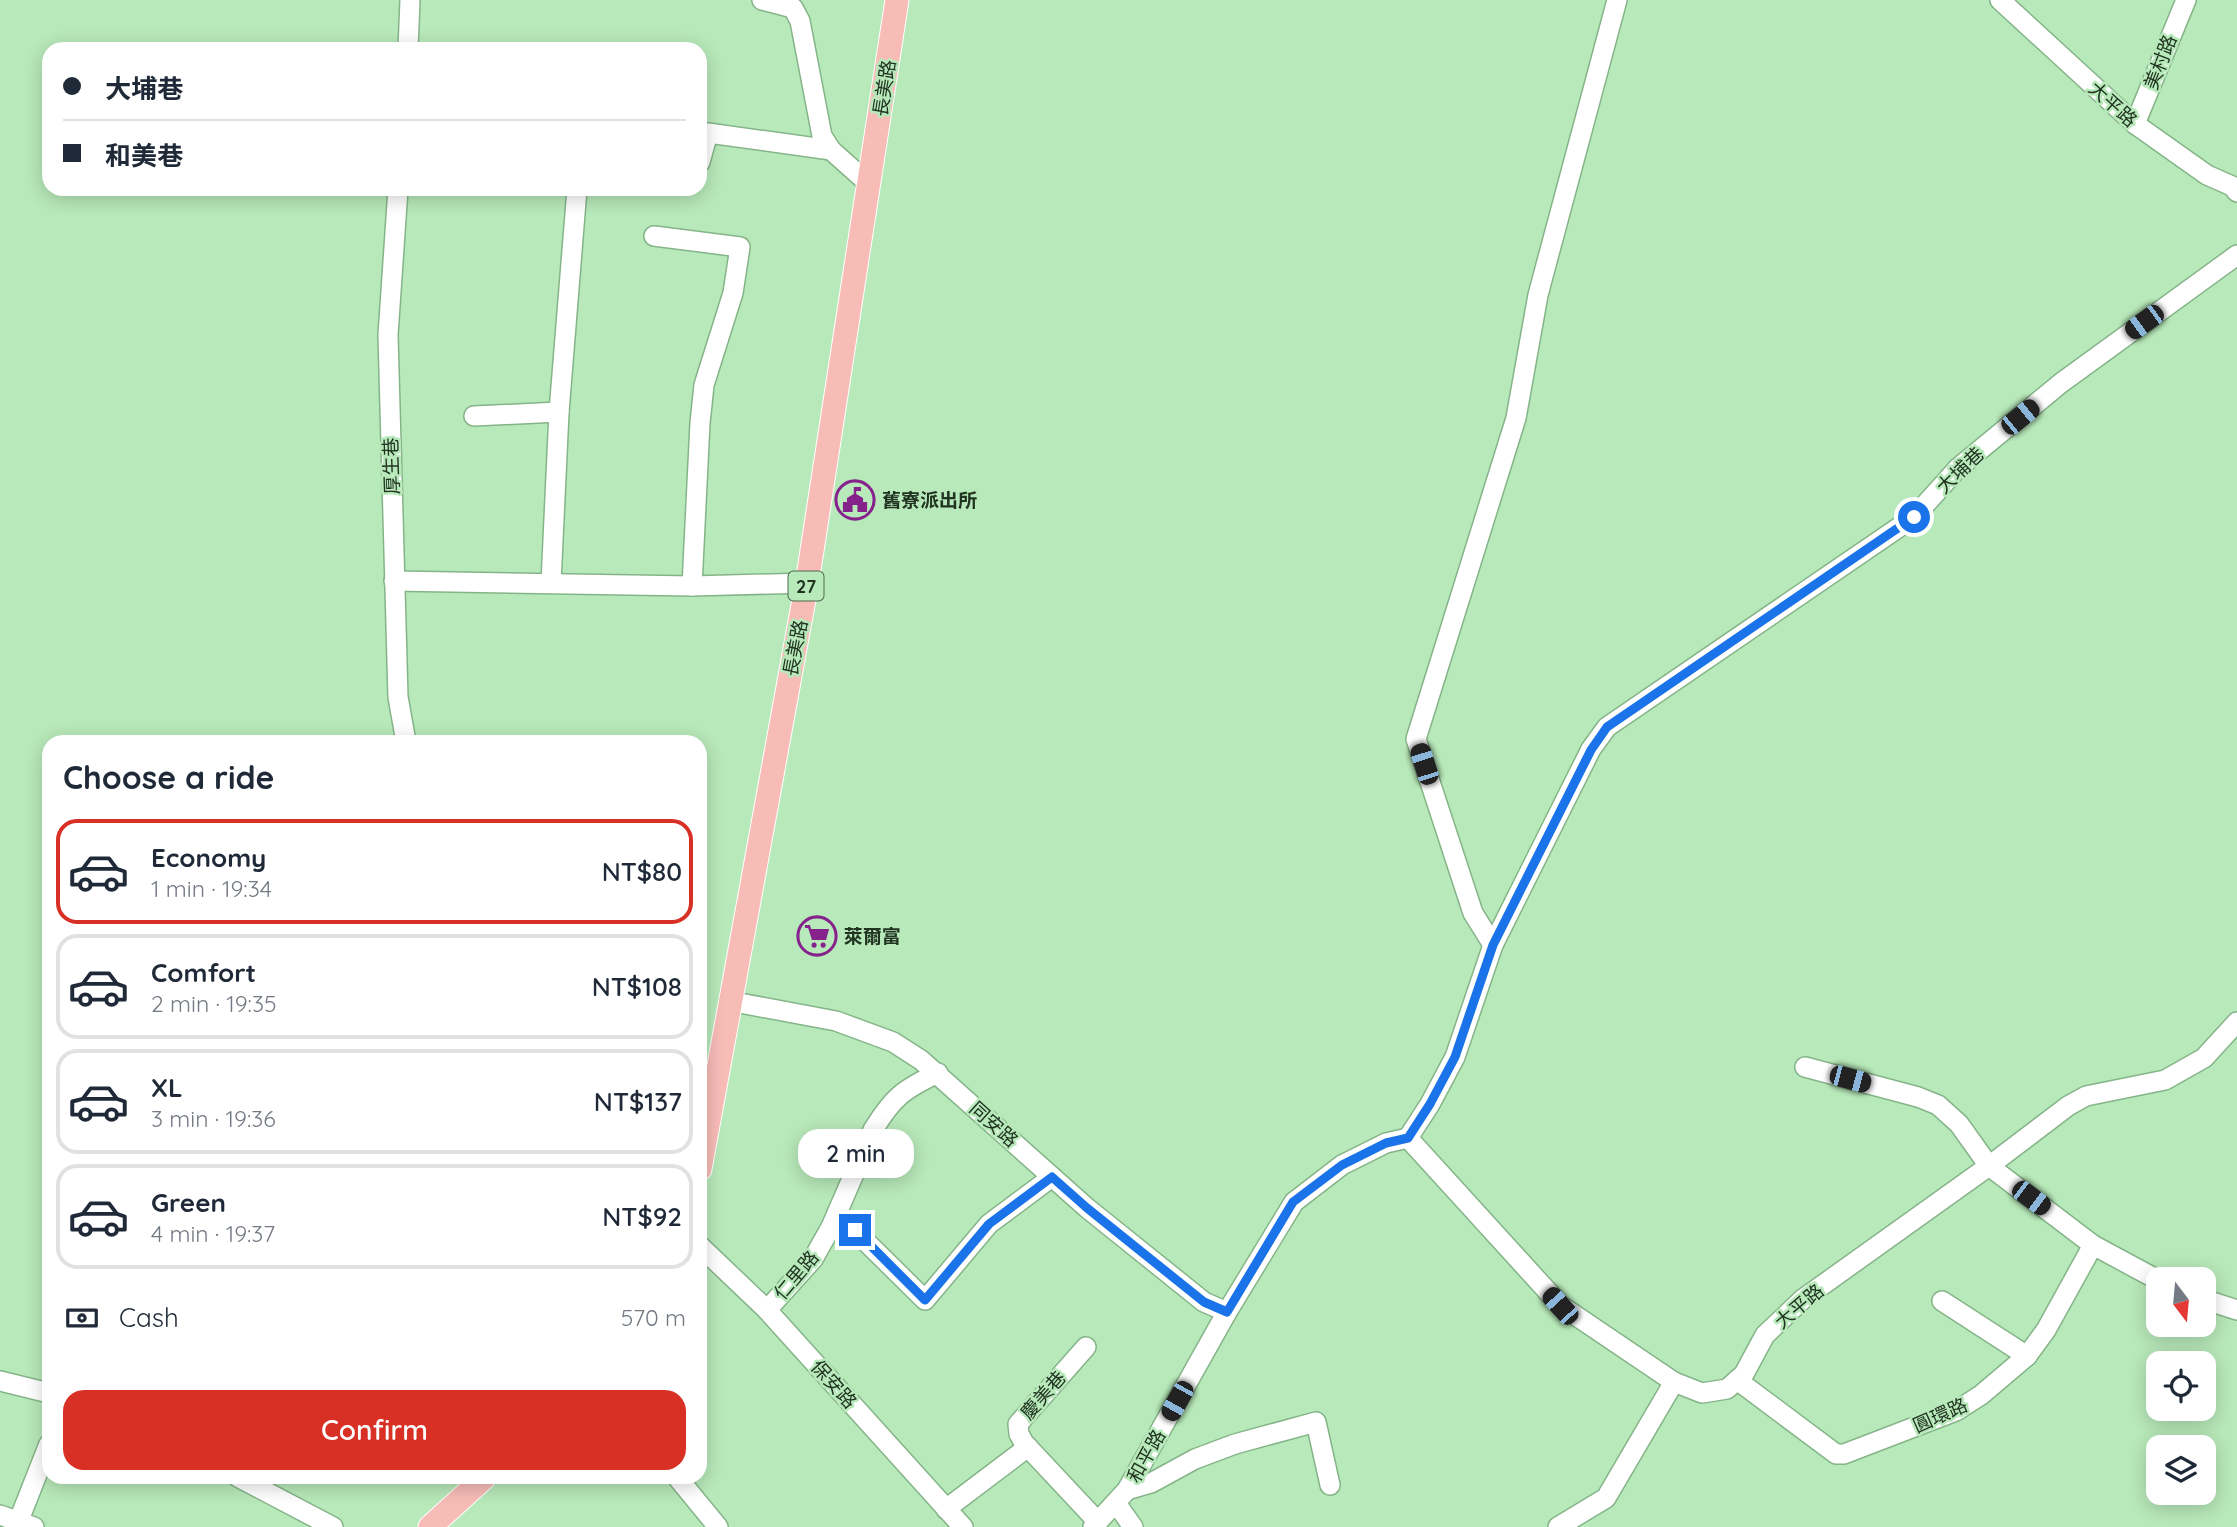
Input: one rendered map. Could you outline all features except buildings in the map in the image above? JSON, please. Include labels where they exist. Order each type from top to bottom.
[{"type":"main road","name":"長美路","points":[[707,1128],[807,583],[897,0]]},
{"type":"main road","points":[[430,1527],[477,1484]]},
{"type":"street","points":[[408,42],[410,0]]},
{"type":"street","points":[[762,0],[793,8],[800,21],[822,136],[831,150],[869,184]]},
{"type":"street","points":[[1493,945],[1473,913],[1416,739],[1516,418],[1538,295],[1618,0]]},
{"type":"street","name":"大平路","points":[[2000,0],[2135,124],[2207,175],[2235,183]]},
{"type":"street","name":"美村路","points":[[2135,124],[2186,0]]},
{"type":"street","points":[[707,137],[708,133],[831,150]]},
{"type":"street","name":"厚生巷","points":[[398,196],[388,335],[398,697],[405,735]]},
{"type":"street","points":[[551,583],[559,412],[576,196]]},
{"type":"street","points":[[654,236],[740,247],[733,293],[704,385],[699,423],[692,586]]},
{"type":"street","name":"大埔巷","points":[[1408,1138],[1455,1057],[1493,945],[1591,750],[1607,727],[1914,517],[1958,468],[2061,383],[2237,255]]},
{"type":"street","points":[[474,416],[559,412]]},
{"type":"street","points":[[394,582],[692,586],[807,583]]},
{"type":"street","name":"同安路","points":[[729,1001],[836,1021],[893,1042],[938,1073],[1087,1208],[1204,1302],[1227,1312]]},
{"type":"street","name":"大平路","points":[[1737,1380],[1744,1374],[1765,1335],[1803,1299],[1989,1166],[2068,1105],[2086,1096],[2165,1080],[2204,1058],[2237,1022]]},
{"type":"street","points":[[1805,1067],[1918,1097],[1938,1105],[1959,1124],[1989,1166],[2094,1245],[2146,1273]]},
{"type":"street","name":"仁里路","points":[[767,1310],[813,1259],[881,1116],[905,1089],[938,1073]]},
{"type":"street","points":[[1408,1138],[1560,1306],[1674,1382],[1702,1393],[1727,1389],[1737,1380]]},
{"type":"street","name":"和平路","points":[[1096,1524],[1121,1497],[1293,1202],[1342,1165],[1386,1143],[1408,1138]]},
{"type":"street","points":[[837,1213],[925,1300],[989,1224],[1052,1177]]},
{"type":"street","name":"圓環路","points":[[1737,1380],[1836,1454],[1844,1454],[1956,1411],[1981,1395],[2027,1356],[2046,1330],[2094,1245]]},
{"type":"street","name":"保安路","points":[[707,1253],[767,1310],[963,1527]]},
{"type":"street","points":[[1942,1301],[2027,1356]]},
{"type":"street","points":[[2216,1303],[2237,1310]]},
{"type":"street","name":"慶美巷","points":[[1086,1347],[1018,1424],[1019,1434],[1028,1447],[1096,1524]]},
{"type":"street","points":[[0,1381],[42,1391]]},
{"type":"street","points":[[1558,1527],[1606,1498],[1674,1382]]},
{"type":"street","points":[[1133,1527],[1121,1497],[1195,1459],[1235,1444],[1316,1422],[1330,1485]]},
{"type":"street","name":"慶美巷","points":[[946,1509],[1028,1447]]},
{"type":"street","points":[[0,1515],[27,1524],[42,1469]]},
{"type":"street","points":[[251,1484],[333,1527]]},
{"type":"street","points":[[683,1484],[718,1527]]},
{"type":"place","name":"舊寮派出所","points":[[855,500]]},
{"type":"place","name":"萊爾富","points":[[817,936]]},
{"type":"route","points":[[855,1230],[925,1300],[989,1224],[1052,1177],[1204,1302],[1227,1312],[1293,1202],[1342,1165],[1386,1143],[1408,1138],[1455,1057],[1493,945],[1591,750],[1607,727],[1914,517]]}]
